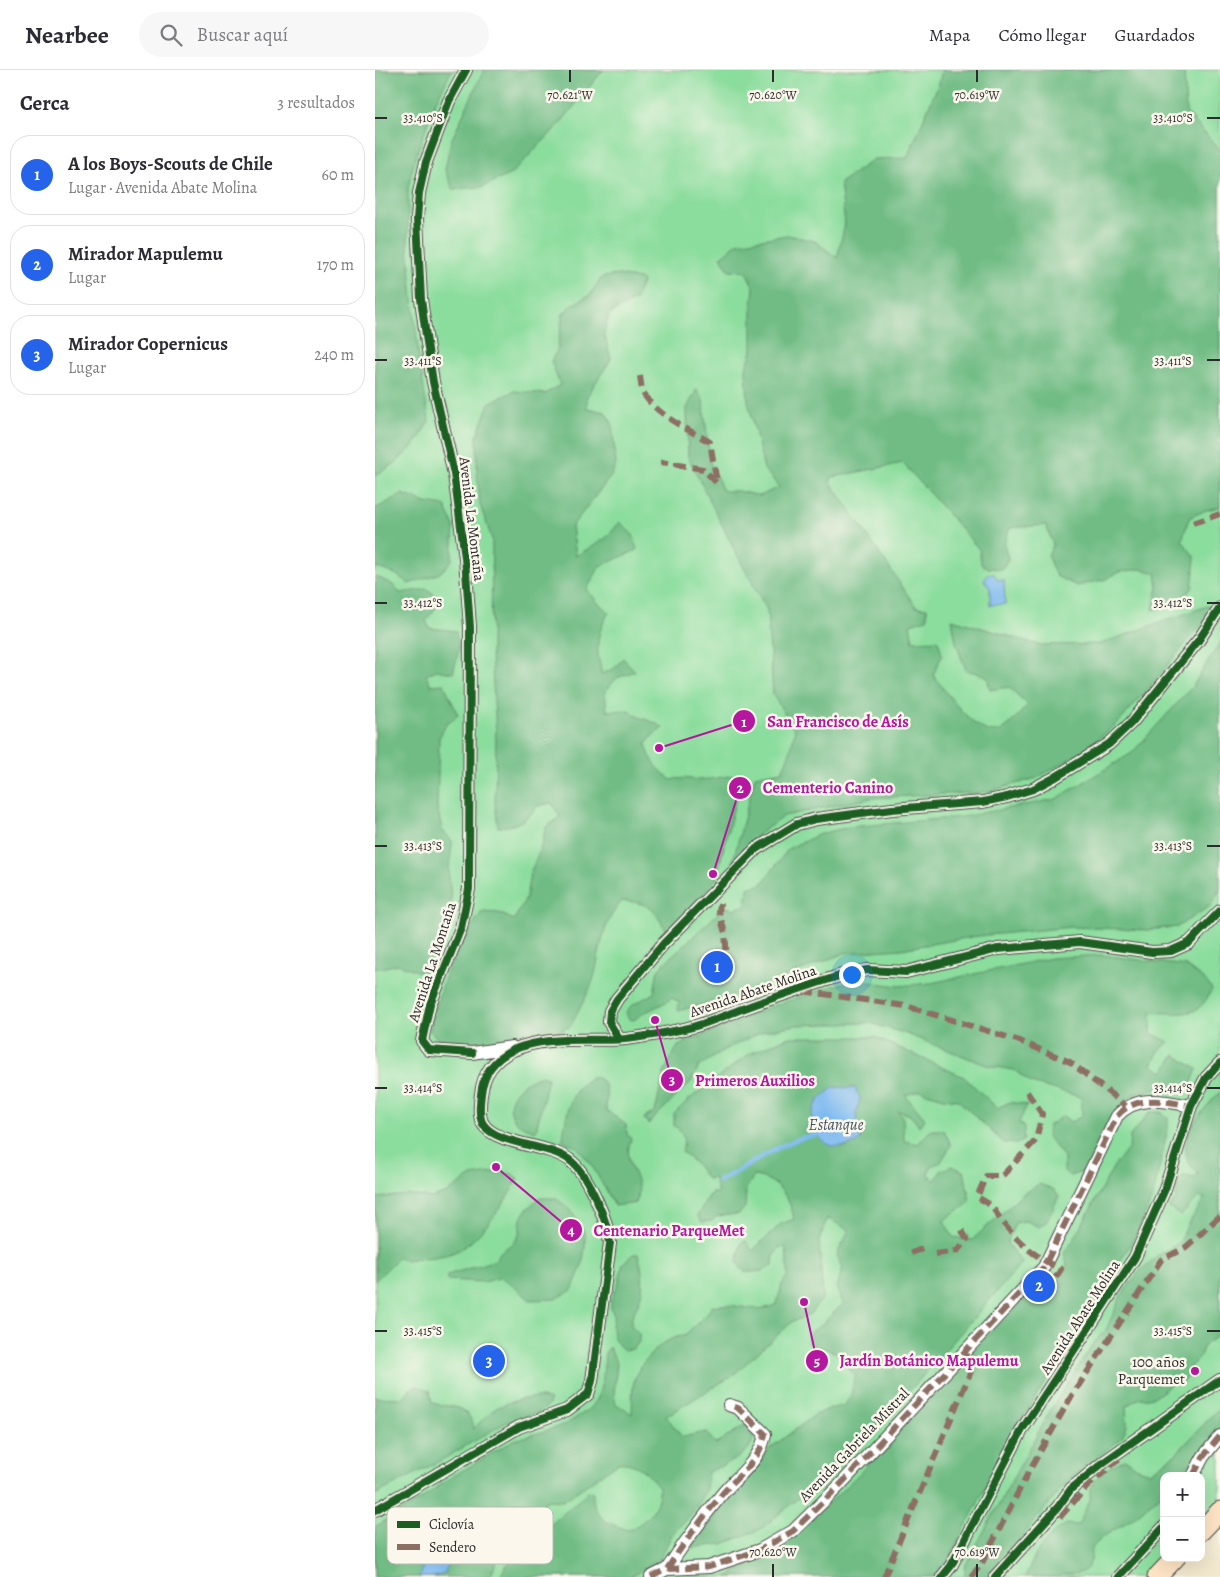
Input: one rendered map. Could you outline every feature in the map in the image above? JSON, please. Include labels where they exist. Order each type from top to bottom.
[{"type":"street","name":"Avenida La Montaña","points":[[465,70],[446,108],[426,162],[419,193],[417,219],[421,299],[433,382],[454,474],[465,558],[470,627],[469,889],[461,928],[430,1004],[422,1040],[429,1050],[472,1053],[529,1044]]},
{"type":"street","points":[[619,1039],[609,1022],[610,1011],[617,999],[664,943],[756,849],[797,824],[816,819],[892,809],[983,802],[1024,792],[1054,778],[1109,744],[1132,722],[1198,641],[1220,608]]},
{"type":"street","name":"Avenida Abate Molina","points":[[529,1044],[619,1039],[686,1028],[842,974],[867,970],[906,972],[998,949],[1080,942],[1152,952],[1171,951],[1189,942],[1220,910]]},
{"type":"street","points":[[375,1510],[513,1430],[567,1410],[588,1394],[592,1381],[610,1243],[607,1223],[585,1181],[572,1162],[548,1150],[520,1143],[491,1132],[483,1124],[479,1110],[486,1074],[503,1056],[529,1044]]},
{"type":"street","name":"Avenida Abate Molina","points":[[941,1577],[951,1566],[1023,1428],[1135,1257],[1165,1189],[1191,1106],[1206,1078],[1220,1063]]},
{"type":"street","name":"Avenida Gabriela Mistral","points":[[651,1577],[667,1569],[709,1566],[734,1560],[760,1550],[793,1531],[839,1486],[1044,1266],[1117,1116],[1126,1106],[1157,1099],[1191,1106]]},
{"type":"street","points":[[995,1577],[1058,1507],[1071,1489],[1104,1462],[1220,1380]]},
{"type":"street","name":"Avenida Gabriela Mistral","points":[[667,1569],[718,1500],[755,1459],[763,1446],[765,1434],[738,1408],[729,1404]]},
{"type":"street","points":[[1195,1472],[1203,1457],[1220,1436]]},
{"type":"street","points":[[1205,1527],[1220,1511]]},
{"type":"street","points":[[1118,1577],[1160,1531]]},
{"type":"street","points":[[1157,1577],[1171,1562]]},
{"type":"green space","points":[[375,70],[1220,70],[1220,1501],[1205,1515],[1205,1472],[1160,1472],[1160,1561],[1145,1577],[375,1577]]},
{"type":"green space","points":[[375,70],[452,70],[435,103],[414,161],[408,188],[408,247],[418,352],[429,421],[417,442],[397,462],[375,476]]},
{"type":"green space","points":[[484,70],[603,70],[558,126],[511,174],[482,187],[453,189],[445,170],[451,141]]},
{"type":"green space","points":[[942,70],[1184,70],[1186,112],[1220,150],[1220,507],[1206,510],[1189,518],[1182,540],[1195,558],[1192,589],[1169,607],[1153,610],[1158,587],[1156,573],[1141,569],[1119,572],[1106,579],[1077,586],[1056,576],[1048,557],[1053,544],[1046,525],[1010,528],[1004,544],[1008,559],[1002,569],[988,568],[981,564],[979,549],[903,463],[833,477],[830,481],[916,607],[927,608],[927,619],[910,624],[913,641],[938,640],[942,655],[933,675],[974,723],[993,732],[1002,730],[1009,725],[1028,705],[1009,687],[990,690],[987,676],[966,670],[956,643],[952,619],[1039,645],[1100,644],[1207,606],[1215,609],[1121,720],[1085,750],[1037,778],[987,792],[872,798],[784,816],[759,834],[733,861],[755,776],[782,771],[790,752],[795,730],[773,695],[767,610],[688,457],[687,408],[697,389],[703,400],[710,462],[723,491],[738,491],[760,496],[779,487],[764,469],[748,401],[746,368],[752,351],[754,288],[746,271],[729,270],[721,257],[737,243],[787,235],[815,241],[837,258],[845,224],[840,183],[874,159],[907,158],[939,83]]},
{"type":"green space","points":[[620,275],[643,280],[635,300],[609,314],[604,334],[611,359],[587,396],[587,408],[605,412],[612,423],[616,464],[611,476],[572,526],[576,556],[606,538],[620,522],[633,535],[637,550],[600,566],[587,589],[599,604],[609,612],[601,628],[598,642],[598,657],[602,674],[615,668],[623,658],[635,671],[617,678],[605,691],[607,711],[629,710],[638,717],[654,722],[663,728],[653,735],[646,744],[655,764],[671,780],[681,778],[741,777],[716,879],[667,932],[650,908],[639,903],[622,901],[609,919],[592,983],[571,1026],[557,1032],[468,1046],[445,1045],[430,1031],[443,983],[455,954],[482,912],[499,913],[514,920],[526,898],[530,873],[540,851],[546,827],[560,817],[552,803],[537,806],[521,822],[498,827],[495,804],[496,732],[491,653],[492,539],[480,505],[477,472],[477,436],[489,403],[514,391],[545,394],[560,385],[551,361],[557,351],[563,314],[570,306],[590,295],[602,277]]},
{"type":"green space","points":[[403,494],[426,503],[445,506],[454,526],[452,560],[440,573],[409,584],[397,575],[375,567],[375,509]]},
{"type":"green space","points":[[375,576],[392,584],[400,593],[427,589],[435,595],[435,609],[426,620],[429,628],[456,631],[459,649],[453,673],[436,670],[426,675],[431,685],[444,684],[458,715],[445,726],[439,738],[437,807],[442,830],[452,841],[449,872],[451,903],[442,930],[439,955],[424,974],[399,964],[375,969]]},
{"type":"green space","points":[[1220,643],[1220,889],[1210,906],[1177,927],[1147,930],[1071,927],[978,936],[901,949],[845,953],[740,994],[678,1011],[679,1002],[672,998],[634,1020],[629,1019],[626,1012],[631,1006],[654,993],[658,969],[725,907],[734,909],[746,905],[748,888],[762,884],[789,848],[820,834],[849,827],[962,817],[1056,799],[1132,753],[1192,687]]},
{"type":"green space","points":[[1102,955],[1186,966],[1203,979],[1212,989],[1206,999],[1194,1011],[1187,1013],[1151,1013],[1151,1033],[1169,1042],[1158,1052],[1152,1065],[1163,1072],[1175,1055],[1197,1069],[1191,1084],[1137,1092],[1122,1105],[1089,1170],[1069,1176],[1064,1171],[1064,1157],[1048,1137],[1048,1126],[1063,1116],[1071,1122],[1082,1116],[1081,1097],[1031,1083],[1014,1070],[989,1066],[904,1033],[870,1023],[797,1025],[764,1031],[728,1048],[699,1066],[691,1082],[648,1124],[644,1118],[655,1112],[665,1070],[678,1046],[773,1006],[852,980],[899,986],[931,983],[1051,958]]},
{"type":"green space","points":[[789,1037],[875,1037],[964,1077],[997,1108],[1010,1102],[1027,1105],[1019,1122],[1024,1128],[1023,1141],[1016,1144],[1004,1143],[958,1100],[920,1091],[905,1095],[925,1119],[919,1126],[910,1115],[898,1111],[903,1118],[904,1141],[918,1144],[931,1130],[944,1130],[951,1145],[941,1162],[932,1166],[928,1173],[934,1181],[941,1171],[951,1166],[964,1171],[970,1201],[944,1221],[953,1237],[972,1240],[1023,1194],[1039,1184],[1053,1189],[1059,1196],[1047,1221],[1039,1227],[1026,1221],[1015,1223],[1007,1243],[1022,1263],[884,1420],[826,1475],[761,1529],[723,1544],[691,1548],[769,1449],[815,1415],[845,1405],[851,1395],[855,1376],[837,1353],[808,1343],[809,1333],[820,1326],[843,1304],[837,1287],[843,1268],[837,1255],[849,1230],[827,1218],[819,1241],[823,1298],[808,1316],[793,1321],[732,1376],[666,1416],[682,1437],[706,1432],[716,1444],[745,1425],[753,1431],[753,1439],[745,1452],[731,1462],[708,1472],[706,1490],[692,1513],[673,1533],[659,1560],[630,1577],[500,1577],[508,1564],[553,1564],[553,1523],[589,1491],[593,1492],[595,1508],[602,1518],[614,1525],[629,1530],[647,1518],[651,1513],[659,1495],[659,1487],[636,1466],[618,1463],[563,1501],[548,1500],[539,1507],[528,1507],[525,1502],[506,1507],[408,1507],[447,1480],[514,1440],[565,1425],[591,1408],[598,1398],[603,1378],[605,1353],[609,1347],[617,1363],[614,1395],[616,1404],[632,1414],[634,1382],[642,1365],[648,1357],[669,1340],[684,1336],[707,1314],[712,1306],[730,1305],[760,1309],[777,1304],[782,1284],[788,1275],[786,1248],[780,1247],[774,1255],[773,1265],[763,1271],[744,1271],[737,1263],[741,1243],[746,1241],[752,1251],[781,1224],[794,1219],[786,1197],[770,1181],[754,1176],[746,1189],[745,1207],[739,1214],[717,1216],[712,1221],[702,1222],[697,1216],[711,1193],[718,1193],[714,1178],[707,1179],[697,1165],[682,1152],[683,1137],[681,1131],[674,1126],[674,1114],[687,1101],[749,1054]]},
{"type":"green space","points":[[540,1076],[548,1078],[536,1131],[519,1124],[511,1113],[510,1106],[515,1092],[520,1087],[533,1078]]},
{"type":"green space","points":[[596,1077],[605,1087],[607,1095],[606,1110],[626,1125],[627,1134],[631,1139],[629,1158],[638,1186],[636,1203],[615,1206],[591,1164],[578,1148],[563,1140],[565,1121],[575,1093],[587,1080]]},
{"type":"green space","points":[[1220,1092],[1220,1334],[1204,1345],[1199,1359],[1190,1366],[1190,1375],[1182,1382],[1171,1383],[1157,1395],[1149,1398],[1140,1398],[1126,1406],[1127,1426],[1122,1438],[1069,1480],[988,1577],[965,1577],[965,1566],[1050,1411],[1094,1342],[1106,1330],[1121,1296],[1137,1274],[1157,1256],[1180,1242],[1187,1226],[1205,1198],[1198,1197],[1181,1216],[1169,1208],[1176,1199],[1177,1183],[1183,1176],[1195,1178],[1198,1173],[1188,1161],[1186,1142],[1200,1114]]},
{"type":"green space","points":[[1150,1112],[1161,1112],[1168,1118],[1168,1128],[1153,1196],[1135,1236],[1103,1291],[1015,1430],[947,1563],[935,1577],[727,1577],[787,1544],[859,1474],[1028,1292],[1037,1298],[1049,1296],[1067,1265],[1064,1252],[1073,1241],[1114,1166],[1129,1148],[1130,1136]]},
{"type":"green space","points":[[496,1172],[512,1174],[518,1178],[499,1210],[481,1232],[462,1249],[447,1255],[405,1260],[398,1258],[375,1281],[375,1198],[408,1195],[433,1198],[447,1193],[472,1176]]},
{"type":"green space","points":[[540,1198],[555,1198],[570,1209],[585,1233],[582,1265],[572,1290],[556,1299],[530,1300],[506,1280],[499,1278],[484,1282],[447,1280],[447,1275],[496,1260],[501,1251],[512,1244],[517,1238],[522,1216]]},
{"type":"green space","points":[[633,1254],[638,1254],[643,1279],[642,1291],[632,1317],[631,1325],[639,1334],[639,1342],[633,1349],[624,1350],[617,1343],[613,1334],[614,1315],[611,1309],[611,1300],[619,1282],[623,1263]]},
{"type":"green space","points":[[417,1386],[430,1390],[432,1403],[464,1411],[471,1421],[473,1429],[493,1410],[506,1404],[529,1398],[550,1400],[549,1405],[540,1412],[505,1423],[445,1458],[375,1495],[375,1397],[403,1398],[410,1389]]},
{"type":"green space","points":[[1220,1407],[1220,1432],[1194,1462],[1179,1472],[1160,1472],[1160,1495],[1132,1519],[1104,1536],[1092,1548],[1092,1555],[1085,1570],[1063,1574],[1060,1577],[1025,1577],[1041,1546],[1053,1534],[1067,1524],[1078,1525],[1090,1500],[1090,1489],[1096,1479],[1106,1469],[1125,1459],[1136,1467],[1150,1472],[1176,1454]]},
{"type":"green space","points":[[387,1520],[387,1564],[495,1564],[490,1577],[375,1577],[375,1527]]},
{"type":"water","points":[[988,574],[994,574],[998,580],[1004,580],[1005,604],[990,605],[990,588],[984,580]]},
{"type":"water","name":"Estanque","points":[[834,1087],[855,1088],[860,1098],[856,1114],[861,1140],[849,1146],[838,1147],[828,1144],[820,1139],[814,1131],[812,1122],[813,1111],[819,1100]]},
{"type":"water","points":[[425,1564],[450,1564],[445,1570],[446,1573],[433,1577],[419,1577]]},
{"type":"waterway","points":[[718,1181],[777,1148],[790,1142],[816,1135]]},
{"type":"marked path","points":[[640,376],[643,392],[651,404],[675,422],[710,442],[717,483],[703,469],[661,462]]},
{"type":"marked path","points":[[1193,523],[1220,514]]},
{"type":"marked path","points":[[720,903],[719,912],[725,933],[728,970]]},
{"type":"marked path","points":[[803,991],[906,1006],[1017,1040],[1070,1062],[1126,1106]]},
{"type":"marked path","points":[[1027,1092],[1042,1114],[1036,1140],[1002,1176],[986,1176],[977,1197],[991,1206],[1004,1224],[1023,1244],[1037,1256],[1061,1269],[1050,1287]]},
{"type":"marked path","points":[[651,1577],[667,1569],[709,1567],[760,1550],[793,1531],[839,1486],[1044,1267],[1117,1116],[1133,1104],[1142,1102],[1161,1101],[1191,1106]]},
{"type":"marked path","points":[[971,1577],[982,1563],[1029,1471],[1071,1397],[1161,1260],[1186,1247],[1220,1216]]},
{"type":"marked path","points":[[935,1254],[957,1251],[967,1239],[961,1229]]},
{"type":"marked path","points":[[911,1253],[925,1248]]},
{"type":"marked path","points":[[884,1577],[971,1371],[965,1352]]},
{"type":"marked path","points":[[667,1569],[708,1511],[749,1466],[763,1443],[765,1434],[738,1408],[729,1405]]},
{"type":"marked path","points":[[1195,1472],[1203,1457],[1220,1436]]},
{"type":"marked path","points":[[1060,1517],[1087,1487],[1119,1459]]},
{"type":"cycle path","points":[[466,70],[449,101],[426,162],[419,193],[417,219],[421,299],[433,382],[454,474],[465,558],[470,627],[469,889],[461,928],[430,1004],[422,1041],[429,1050],[472,1053]]},
{"type":"cycle path","points":[[619,1039],[609,1022],[610,1011],[617,999],[664,943],[756,849],[797,824],[816,819],[892,809],[983,802],[1033,789],[1109,744],[1132,722],[1198,641],[1220,608]]},
{"type":"cycle path","points":[[375,1510],[519,1427],[567,1410],[588,1394],[592,1381],[610,1243],[606,1224],[597,1200],[585,1178],[572,1162],[552,1152],[500,1137],[483,1124],[480,1117],[482,1087],[487,1074],[500,1058],[513,1050],[540,1042],[625,1039],[684,1029],[842,975],[867,970],[906,972],[998,949],[1080,942],[1152,952],[1171,951],[1189,943],[1220,911]]},
{"type":"cycle path","points":[[942,1577],[951,1566],[1023,1428],[1135,1257],[1165,1189],[1191,1106],[1206,1078],[1220,1063]]},
{"type":"cycle path","points":[[995,1577],[1058,1507],[1071,1489],[1104,1462],[1220,1380]]},
{"type":"cycle path","points":[[1118,1577],[1160,1531]]},
{"type":"place","name":"San Francisco de Asís","points":[[659,748]]},
{"type":"place","name":"Cementerio Canino","points":[[713,874]]},
{"type":"place","name":"A los Boys-Scouts de Chile","points":[[717,967]]},
{"type":"place","name":"Primeros Auxilios","points":[[655,1020]]},
{"type":"place","name":"Centenario ParqueMet","points":[[496,1167]]},
{"type":"place","name":"Mirador Mapulemu","points":[[1039,1286]]},
{"type":"place","name":"Jardín Botánico Mapulemu","points":[[804,1302]]},
{"type":"place","name":"Mirador Copernicus","points":[[489,1361]]},
{"type":"place","name":"100 años Parquemet","points":[[1195,1371]]}]
